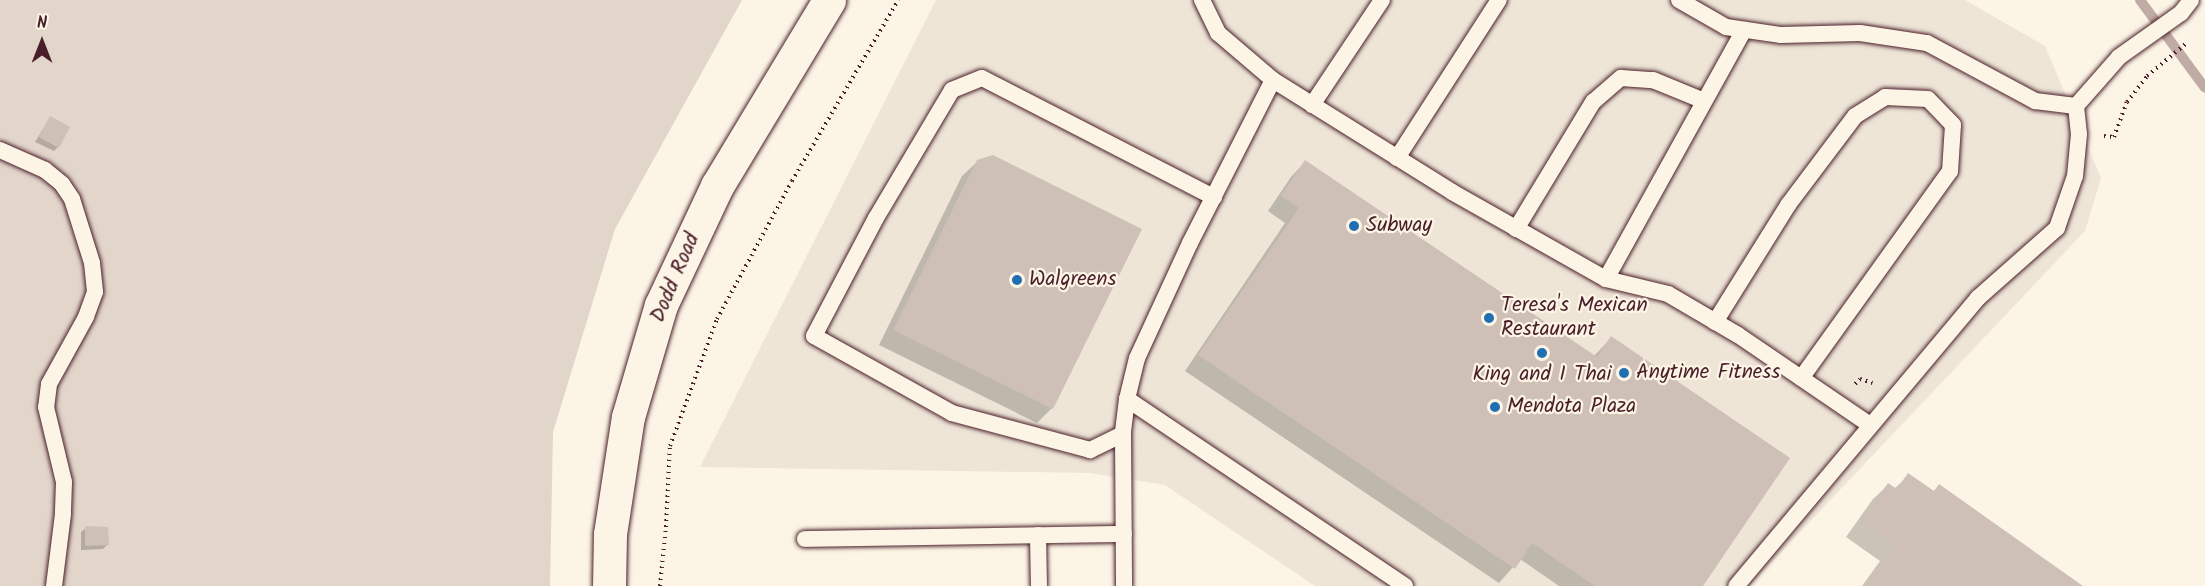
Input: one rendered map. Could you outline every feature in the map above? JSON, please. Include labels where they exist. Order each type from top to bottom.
[{"type":"main road","name":"Dodd Road","points":[[609,586],[610,534],[628,417],[661,305],[717,186],[829,0]]},
{"type":"lane","points":[[1202,0],[1218,33],[1273,80],[1311,105],[1516,229],[1606,279],[1668,294],[1715,322],[1870,425]]},
{"type":"lane","points":[[1311,105],[1382,0]]},
{"type":"lane","points":[[1396,158],[1499,0]]},
{"type":"lane","points":[[1679,0],[1726,27],[1781,35],[1860,33],[1926,42],[2035,101],[2083,101]]},
{"type":"lane","points":[[1736,586],[1978,298],[2057,228],[2075,176],[2083,101],[2119,57],[2181,13],[2192,0]]},
{"type":"lane","points":[[1606,279],[1744,30]]},
{"type":"lane","points":[[1123,434],[1090,450],[952,413],[814,336],[876,218],[952,90],[982,78],[1214,197]]},
{"type":"lane","points":[[1516,229],[1593,102],[1621,78],[1653,80],[1704,101]]},
{"type":"lane","points":[[1124,586],[1123,434],[1127,399],[1137,358],[1273,80]]},
{"type":"lane","points":[[1715,322],[1788,206],[1855,116],[1885,97],[1928,99],[1953,125],[1950,171],[1801,378]]},
{"type":"lane","points":[[0,150],[45,170],[62,184],[72,199],[92,263],[95,292],[86,316],[49,384],[47,396],[46,407],[63,482],[63,514],[54,586]]},
{"type":"lane","points":[[1127,399],[1405,586]]},
{"type":"lane","points":[[805,539],[1124,534]]},
{"type":"lane","points":[[1038,535],[1039,586]]},
{"type":"path","points":[[660,586],[670,446],[717,319],[792,181],[898,0]]},
{"type":"path","points":[[2103,136],[2114,137],[2127,102],[2147,76],[2197,35]]},
{"type":"shaded area","points":[[0,0],[742,0],[615,229],[553,432],[550,586],[0,586]]},
{"type":"shaded area","points":[[936,0],[1965,0],[2045,46],[2101,178],[2085,231],[1749,586],[1315,586],[1165,485],[1090,473],[700,467]]},
{"type":"building","points":[[50,116],[70,127],[59,148],[39,137]]},
{"type":"building","name":"Walgreens","points":[[993,155],[1142,229],[1053,409],[893,330],[977,160]]},
{"type":"building","name":"Mendota Plaza","points":[[1305,160],[1597,357],[1611,336],[1790,458],[1703,586],[1595,586],[1532,543],[1515,569],[1198,355],[1299,208],[1281,196]]},
{"type":"building","points":[[1908,473],[1934,491],[1939,484],[2083,586],[1864,586],[1893,545],[1860,522],[1888,483],[1897,489]]},
{"type":"building","points":[[85,526],[108,527],[109,545],[85,546]]},
{"type":"waterway","points":[[2140,0],[2205,88]]},
{"type":"place","name":"Subway","points":[[1354,226]]},
{"type":"place","name":"Walgreens","points":[[1017,280]]},
{"type":"place","name":"Teresa's Mexican Restaurant","points":[[1489,318]]},
{"type":"place","name":"King and I Thai","points":[[1542,353]]},
{"type":"place","name":"Anytime Fitness","points":[[1624,373]]},
{"type":"place","name":"Mendota Plaza","points":[[1495,407]]}]
